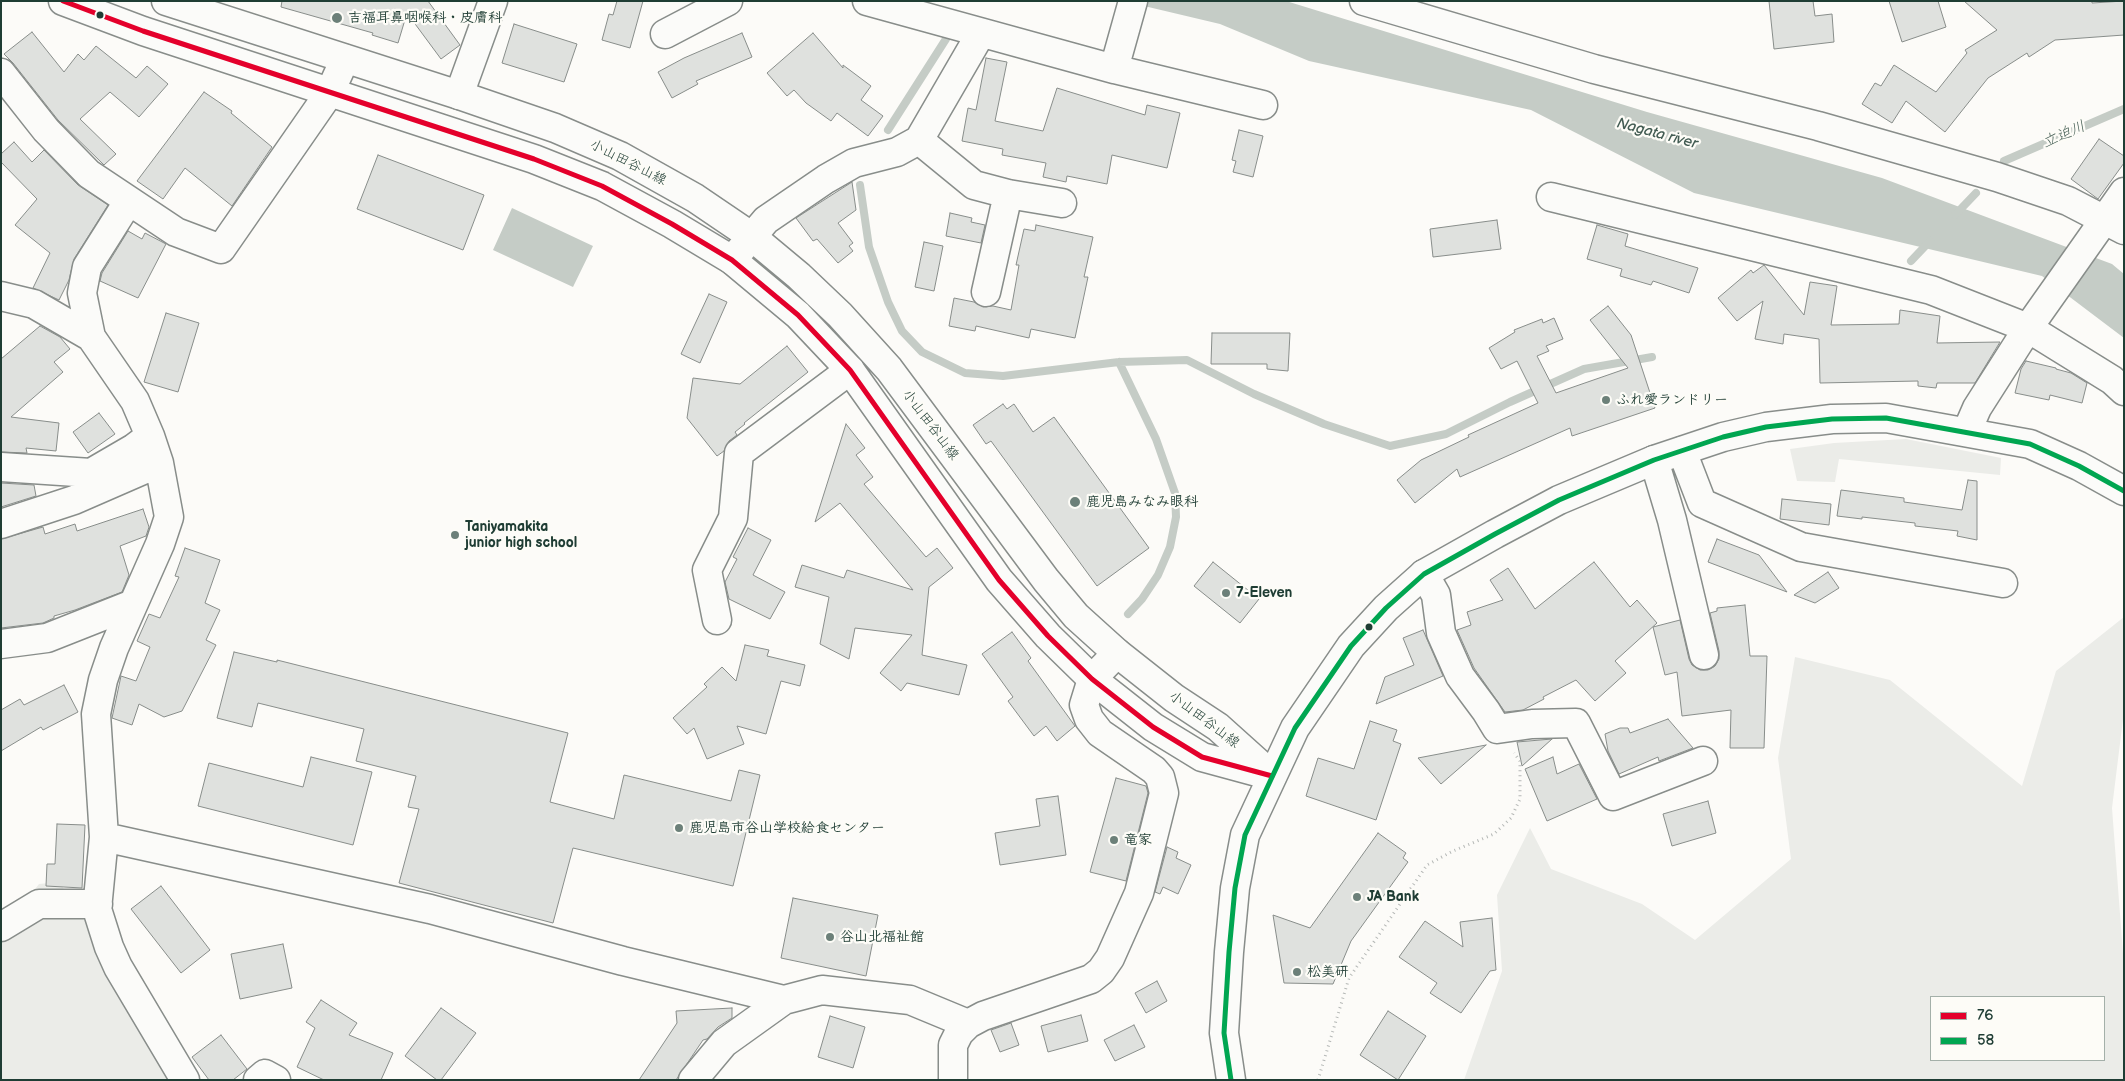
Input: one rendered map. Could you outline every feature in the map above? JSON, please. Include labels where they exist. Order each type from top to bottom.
[{"type":"street","name":"小山田谷山線","points":[[63,1],[143,30],[534,159],[602,186],[672,224],[732,260],[798,315],[850,370],[1000,580],[1048,636],[1092,679],[1153,727],[1202,757],[1272,776]]},
{"type":"street","name":"小山田谷山線","points":[[166,1],[459,95],[555,128],[620,156],[695,198],[751,236],[799,276],[889,369],[1046,580],[1076,616],[1117,653],[1174,698],[1218,727],[1272,776]]},
{"type":"street","points":[[459,95],[493,1]]},
{"type":"street","points":[[665,34],[728,1]]},
{"type":"street","points":[[867,1],[1114,69],[1263,105]]},
{"type":"street","points":[[1114,69],[1133,1]]},
{"type":"street","points":[[1364,1],[1594,69],[1818,126],[1997,177],[2068,201],[2114,225]]},
{"type":"street","points":[[732,260],[766,220],[826,179],[854,163],[897,152],[919,140],[981,33]]},
{"type":"street","points":[[1,73],[46,130],[89,174],[128,202],[176,232],[221,249],[330,92],[345,59]]},
{"type":"street","points":[[919,140],[974,185],[1008,194],[1062,203]]},
{"type":"street","points":[[1967,431],[1977,408],[2028,328],[2114,225],[2124,192]]},
{"type":"street","points":[[986,292],[1008,194]]},
{"type":"street","points":[[1551,197],[1931,290],[2028,328],[2112,380],[2124,391]]},
{"type":"street","points":[[128,202],[87,267],[82,293],[92,337],[135,402],[150,436],[159,463],[169,517],[160,544],[104,680],[96,714],[104,837],[97,909],[109,947],[118,966],[185,1080]]},
{"type":"street","points":[[1,296],[34,304],[92,337]]},
{"type":"street","points":[[717,620],[707,570],[733,518],[739,453],[850,370]]},
{"type":"street","points":[[1231,1080],[1224,1032],[1235,888],[1245,835],[1295,728],[1351,646],[1386,608],[1424,574],[1559,500],[1654,460],[1723,437],[1766,427],[1832,419],[1886,418],[1967,431],[2030,444],[2079,466],[2124,491]]},
{"type":"street","points":[[1,467],[91,473],[134,448],[150,436]]},
{"type":"street","points":[[1682,451],[1702,503],[1801,546],[2003,583]]},
{"type":"street","points":[[1654,460],[1672,520],[1704,655]]},
{"type":"street","points":[[1,524],[74,500],[159,463]]},
{"type":"street","points":[[1424,574],[1436,595],[1441,633],[1460,676],[1497,729],[1532,724],[1576,723],[1613,796],[1703,761]]},
{"type":"street","points":[[1,644],[47,638],[134,604]]},
{"type":"street","points":[[953,1080],[953,1045],[959,1033],[968,1024],[983,1016],[1080,983],[1096,975],[1110,958],[1139,893],[1164,793],[1160,777],[1154,770],[1100,733],[1089,719],[1084,705],[1092,679],[1117,653]]},
{"type":"street","points":[[104,837],[430,909],[784,1000]]},
{"type":"street","points":[[1,927],[39,904],[98,904]]},
{"type":"street","points":[[693,1080],[724,1043],[784,1000],[822,990],[910,1000],[968,1024]]},
{"type":"street","points":[[258,1080],[265,1074],[276,1080]]},
{"type":"path","points":[[1318,1080],[1349,978],[1427,865],[1453,851],[1494,834],[1511,818],[1520,799],[1520,762],[1497,729]]},
{"type":"shaded area","points":[[1906,439],[2001,458],[2000,475],[1839,459],[1835,482],[1797,481],[1790,449],[1834,443]]},
{"type":"shaded area","points":[[2124,617],[2124,711],[2112,808],[2124,967],[2124,1080],[1464,1080],[1502,971],[1497,895],[1530,828],[1551,869],[1642,904],[1695,940],[1791,859],[1778,758],[1795,657],[1890,680],[2022,786],[2056,671]]},
{"type":"shaded area","points":[[60,882],[71,903],[100,915],[182,1080],[1,1080],[1,920],[21,907],[39,884]]},
{"type":"water","name":"Nagata river","points":[[1123,1],[1286,1],[1647,112],[1882,178],[2112,264],[2124,274],[2124,338],[2042,276],[1694,193],[1531,110],[1309,61],[1220,24]]},
{"type":"water","points":[[512,208],[593,246],[573,287],[493,250]]},
{"type":"building","points":[[282,1],[428,1],[460,45],[441,59],[407,13],[398,43],[372,35],[373,33],[281,7]]},
{"type":"building","points":[[617,1],[643,1],[630,48],[602,40],[609,14],[613,15]]},
{"type":"building","points":[[1769,1],[1813,1],[1815,16],[1832,14],[1834,42],[1774,49]]},
{"type":"building","points":[[1889,1],[1938,1],[1946,27],[1902,42]]},
{"type":"building","points":[[1964,1],[2092,1],[2092,3],[2124,1],[2124,35],[2055,40],[2029,57],[2027,53],[1988,78],[1945,132],[1906,101],[1892,123],[1862,104],[1875,83],[1881,86],[1894,65],[1936,92],[1967,53],[1965,50],[1997,30]]},
{"type":"building","points":[[514,24],[577,44],[564,82],[502,63]]},
{"type":"building","points":[[32,32],[64,72],[78,54],[84,60],[96,46],[136,78],[147,66],[168,84],[139,117],[110,92],[80,119],[116,154],[104,165],[58,120],[4,54]]},
{"type":"building","points":[[742,33],[752,57],[696,81],[698,84],[672,98],[658,72],[684,58]]},
{"type":"building","points":[[813,33],[843,68],[843,65],[871,86],[861,100],[883,116],[868,136],[837,113],[831,121],[806,103],[794,90],[787,96],[767,73]]},
{"type":"building","points":[[986,58],[1007,62],[995,121],[1043,131],[1057,88],[1145,115],[1147,105],[1180,113],[1167,168],[1112,155],[1107,184],[1067,176],[1066,182],[1043,177],[1046,163],[1002,155],[1003,149],[962,141],[968,108],[976,110]]},
{"type":"building","points":[[204,92],[232,111],[231,113],[272,147],[232,206],[185,168],[163,199],[137,181]]},
{"type":"building","points":[[1239,130],[1263,136],[1253,177],[1233,172],[1236,161],[1232,160]]},
{"type":"building","points":[[2099,139],[2124,156],[2124,163],[2098,199],[2071,179]]},
{"type":"building","points":[[14,142],[32,162],[44,150],[78,185],[108,205],[74,259],[69,280],[59,300],[33,288],[50,253],[15,225],[37,199],[1,162],[1,154]]},
{"type":"building","points":[[378,155],[484,195],[463,250],[357,209]]},
{"type":"building","points":[[852,182],[856,210],[838,223],[853,243],[849,246],[853,251],[838,263],[817,239],[813,241],[796,218]]},
{"type":"building","points":[[950,213],[972,218],[971,222],[985,225],[981,243],[946,236]]},
{"type":"building","points":[[1497,220],[1501,249],[1433,257],[1430,229]]},
{"type":"building","points":[[1036,225],[1093,237],[1084,277],[1088,277],[1075,338],[1031,329],[1029,338],[976,326],[975,331],[949,326],[954,298],[974,302],[983,307],[993,306],[1011,310],[1019,265],[1016,265],[1024,229],[1035,231]]},
{"type":"building","points":[[1597,225],[1628,234],[1625,246],[1698,268],[1689,293],[1653,281],[1651,285],[1620,276],[1622,269],[1587,259]]},
{"type":"building","points":[[128,231],[142,239],[145,233],[166,244],[138,298],[100,281],[102,273]]},
{"type":"building","points":[[924,242],[943,246],[934,291],[915,287]]},
{"type":"building","points":[[1764,265],[1804,315],[1810,282],[1837,286],[1831,325],[1899,324],[1900,310],[1940,316],[1937,343],[2000,342],[1975,383],[1937,383],[1936,388],[1918,386],[1918,381],[1820,383],[1819,339],[1784,334],[1783,344],[1755,339],[1763,301],[1737,321],[1718,298],[1751,270],[1753,273]]},
{"type":"building","points":[[709,294],[727,302],[700,363],[681,354]]},
{"type":"building","points":[[1608,306],[1631,335],[1655,408],[1572,436],[1570,428],[1460,477],[1457,469],[1415,503],[1397,480],[1421,460],[1469,437],[1468,435],[1538,403],[1517,361],[1501,369],[1489,348],[1515,332],[1514,330],[1542,319],[1543,323],[1554,318],[1563,339],[1546,346],[1549,351],[1537,356],[1556,393],[1628,368],[1590,320]]},
{"type":"building","points":[[166,313],[199,323],[178,392],[144,382]]},
{"type":"building","points":[[40,326],[60,337],[70,349],[54,362],[63,372],[11,417],[59,423],[56,451],[26,448],[27,453],[1,452],[1,359]]},
{"type":"building","points":[[1212,333],[1290,333],[1288,371],[1267,369],[1267,364],[1211,364]]},
{"type":"building","points":[[787,346],[808,372],[744,423],[735,432],[737,435],[729,441],[724,451],[717,456],[687,418],[693,378],[740,384]]},
{"type":"building","points":[[2026,361],[2071,373],[2087,383],[2082,403],[2050,395],[2049,400],[2015,393],[2021,369]]},
{"type":"building","name":"鹿児島みなみ眼科","points":[[1003,404],[1007,409],[1014,404],[1033,432],[1054,417],[1149,548],[1097,586],[991,441],[986,444],[973,425]]},
{"type":"building","points":[[99,413],[115,434],[88,453],[73,432]]},
{"type":"building","points":[[846,424],[865,448],[856,455],[873,477],[864,484],[926,557],[937,548],[953,568],[929,587],[922,655],[967,665],[959,695],[907,683],[901,691],[880,673],[912,635],[855,628],[849,659],[820,644],[829,597],[795,587],[802,565],[844,578],[847,570],[913,590],[840,503],[815,522]]},
{"type":"building","points":[[1968,480],[1977,481],[1977,540],[1957,536],[1958,531],[1915,526],[1915,523],[1837,516],[1841,490],[1904,498],[1904,502],[1962,510]]},
{"type":"building","points":[[1,483],[34,485],[36,496],[1,507]]},
{"type":"building","points":[[1782,499],[1831,504],[1829,525],[1780,519]]},
{"type":"building","points":[[143,509],[149,527],[146,536],[120,546],[129,575],[122,592],[54,616],[54,618],[43,623],[1,628],[1,539],[43,527],[45,534],[75,524],[77,531]]},
{"type":"building","points":[[748,528],[771,540],[753,575],[785,592],[770,619],[729,599],[725,582],[737,559],[733,557]]},
{"type":"building","points":[[1717,539],[1759,555],[1787,592],[1708,562]]},
{"type":"building","points":[[185,548],[220,560],[205,603],[220,610],[206,640],[216,645],[182,711],[164,717],[139,704],[132,725],[112,718],[121,676],[136,681],[150,647],[137,641],[149,614],[160,618],[179,577],[175,576]]},
{"type":"building","name":"7-Eleven","points":[[1213,562],[1259,599],[1240,623],[1194,586]]},
{"type":"building","points":[[1594,562],[1630,607],[1637,600],[1657,623],[1615,661],[1626,673],[1595,701],[1576,680],[1523,710],[1505,712],[1474,668],[1457,630],[1471,625],[1467,612],[1503,600],[1490,580],[1508,568],[1535,609]]},
{"type":"building","points":[[1828,572],[1839,588],[1815,603],[1794,595]]},
{"type":"building","points":[[1745,605],[1750,656],[1767,656],[1764,748],[1730,748],[1731,710],[1682,716],[1677,672],[1665,675],[1653,627],[1680,620],[1692,665],[1700,670],[1708,670],[1715,666],[1719,659],[1719,651],[1710,613],[1717,611],[1717,608]]},
{"type":"building","points":[[1423,630],[1443,676],[1376,704],[1385,677],[1414,665],[1403,638]]},
{"type":"building","points":[[1012,632],[1031,658],[1028,661],[1075,726],[1057,741],[1046,726],[1034,736],[1008,701],[1013,697],[982,654]]},
{"type":"building","points":[[745,645],[769,650],[767,656],[805,665],[800,686],[781,681],[766,734],[737,726],[744,744],[707,759],[694,728],[687,734],[673,718],[707,687],[704,684],[722,667],[736,681]]},
{"type":"building","points":[[234,652],[277,662],[277,660],[568,733],[550,802],[614,819],[624,775],[731,801],[739,770],[760,775],[733,886],[573,848],[553,923],[399,883],[419,809],[408,807],[416,776],[356,761],[364,729],[258,703],[252,727],[217,718]]},
{"type":"building","points":[[64,685],[78,712],[43,730],[41,727],[1,751],[1,710],[20,699],[24,705]]},
{"type":"building","points":[[1668,719],[1693,748],[1659,761],[1658,757],[1619,774],[1608,751],[1605,734],[1620,728],[1628,728],[1630,733]]},
{"type":"building","points":[[1370,721],[1397,730],[1393,741],[1401,744],[1376,820],[1306,796],[1318,758],[1354,769]]},
{"type":"building","points":[[1552,739],[1522,766],[1517,742]]},
{"type":"building","points":[[1486,745],[1441,784],[1418,758]]},
{"type":"building","points":[[311,757],[372,772],[353,845],[198,806],[209,763],[303,787]]},
{"type":"building","points":[[1553,757],[1557,774],[1579,764],[1597,799],[1547,821],[1525,769]]},
{"type":"building","points":[[1116,778],[1146,786],[1148,793],[1126,881],[1090,872]]},
{"type":"building","points":[[1058,796],[1066,855],[1000,865],[995,833],[1040,826],[1036,799]]},
{"type":"building","points":[[1708,801],[1716,833],[1672,846],[1663,814]]},
{"type":"building","points":[[57,824],[85,825],[82,888],[46,886],[47,864],[55,864]]},
{"type":"building","points":[[1378,833],[1406,853],[1403,858],[1408,862],[1351,941],[1333,984],[1284,983],[1273,915],[1310,928]]},
{"type":"building","points":[[1167,847],[1178,852],[1176,858],[1191,865],[1178,894],[1163,887],[1160,894],[1155,892]]},
{"type":"building","points":[[161,886],[210,950],[181,973],[131,909]]},
{"type":"building","name":"谷山北福祉館","points":[[793,898],[878,915],[866,976],[781,958]]},
{"type":"building","points":[[1492,918],[1496,970],[1490,971],[1461,1013],[1430,993],[1437,983],[1399,957],[1425,921],[1463,947],[1460,922]]},
{"type":"building","points":[[283,944],[292,988],[240,999],[231,954]]},
{"type":"building","points":[[1157,981],[1167,1001],[1146,1013],[1135,993]]},
{"type":"building","points":[[321,1000],[357,1023],[349,1035],[393,1053],[381,1080],[324,1080],[297,1067],[315,1028],[306,1022]]},
{"type":"building","points":[[441,1008],[476,1033],[441,1080],[437,1080],[405,1056]]},
{"type":"building","points":[[732,1008],[732,1018],[718,1027],[707,1039],[703,1040],[676,1080],[639,1080],[677,1023],[676,1011]]},
{"type":"building","points":[[1388,1011],[1426,1036],[1398,1080],[1360,1055]]},
{"type":"building","points":[[1081,1015],[1088,1041],[1048,1052],[1041,1026]]},
{"type":"building","points":[[830,1016],[865,1027],[853,1068],[818,1057]]},
{"type":"building","points":[[1011,1023],[1019,1045],[1000,1052],[991,1030]]},
{"type":"building","points":[[1134,1025],[1145,1047],[1115,1061],[1104,1040]]},
{"type":"building","points":[[221,1035],[247,1069],[233,1080],[209,1080],[192,1057]]},
{"type":"waterway","points":[[888,130],[946,39]]},
{"type":"waterway","name":"立迫川","points":[[2004,161],[2124,109]]},
{"type":"waterway","points":[[860,185],[869,247],[888,302],[902,331],[922,352],[965,373],[1003,376],[1119,362],[1187,360],[1254,394],[1324,424],[1390,446],[1446,434],[1510,402],[1584,369],[1652,357]]},
{"type":"waterway","name":"立迫川","points":[[1955,215],[1976,193]]},
{"type":"waterway","points":[[1911,261],[1930,241]]},
{"type":"waterway","points":[[1119,362],[1156,439],[1175,493],[1176,517],[1170,547],[1158,575],[1142,599],[1128,614]]},
{"type":"transit line","name":"76","points":[[63,1],[143,31],[534,159],[602,186],[672,224],[732,260],[798,315],[850,370],[999,580],[1048,636],[1092,679],[1153,727],[1202,757],[1272,776]]},
{"type":"transit line","name":"58","points":[[1231,1080],[1224,1033],[1235,888],[1245,835],[1295,728],[1351,646],[1386,608],[1424,574],[1559,500],[1654,460],[1723,437],[1766,427],[1832,419],[1886,418],[2030,444],[2079,466],[2124,491]]},
{"type":"place","name":"吉福耳鼻咽喉科・皮膚科","points":[[337,18]]},
{"type":"place","name":"ふれ愛ランドリー","points":[[1606,400]]},
{"type":"place","name":"鹿児島みなみ眼科","points":[[1075,502]]},
{"type":"place","name":"Taniyamakita junior high school","points":[[455,535]]},
{"type":"place","name":"7-Eleven","points":[[1226,593]]},
{"type":"place","name":"鹿児島市谷山学校給食センター","points":[[679,828]]},
{"type":"place","name":"竜家","points":[[1114,840]]},
{"type":"place","name":"JA Bank","points":[[1357,897]]},
{"type":"place","name":"谷山北福祉館","points":[[830,937]]},
{"type":"place","name":"松美研","points":[[1297,972]]}]
